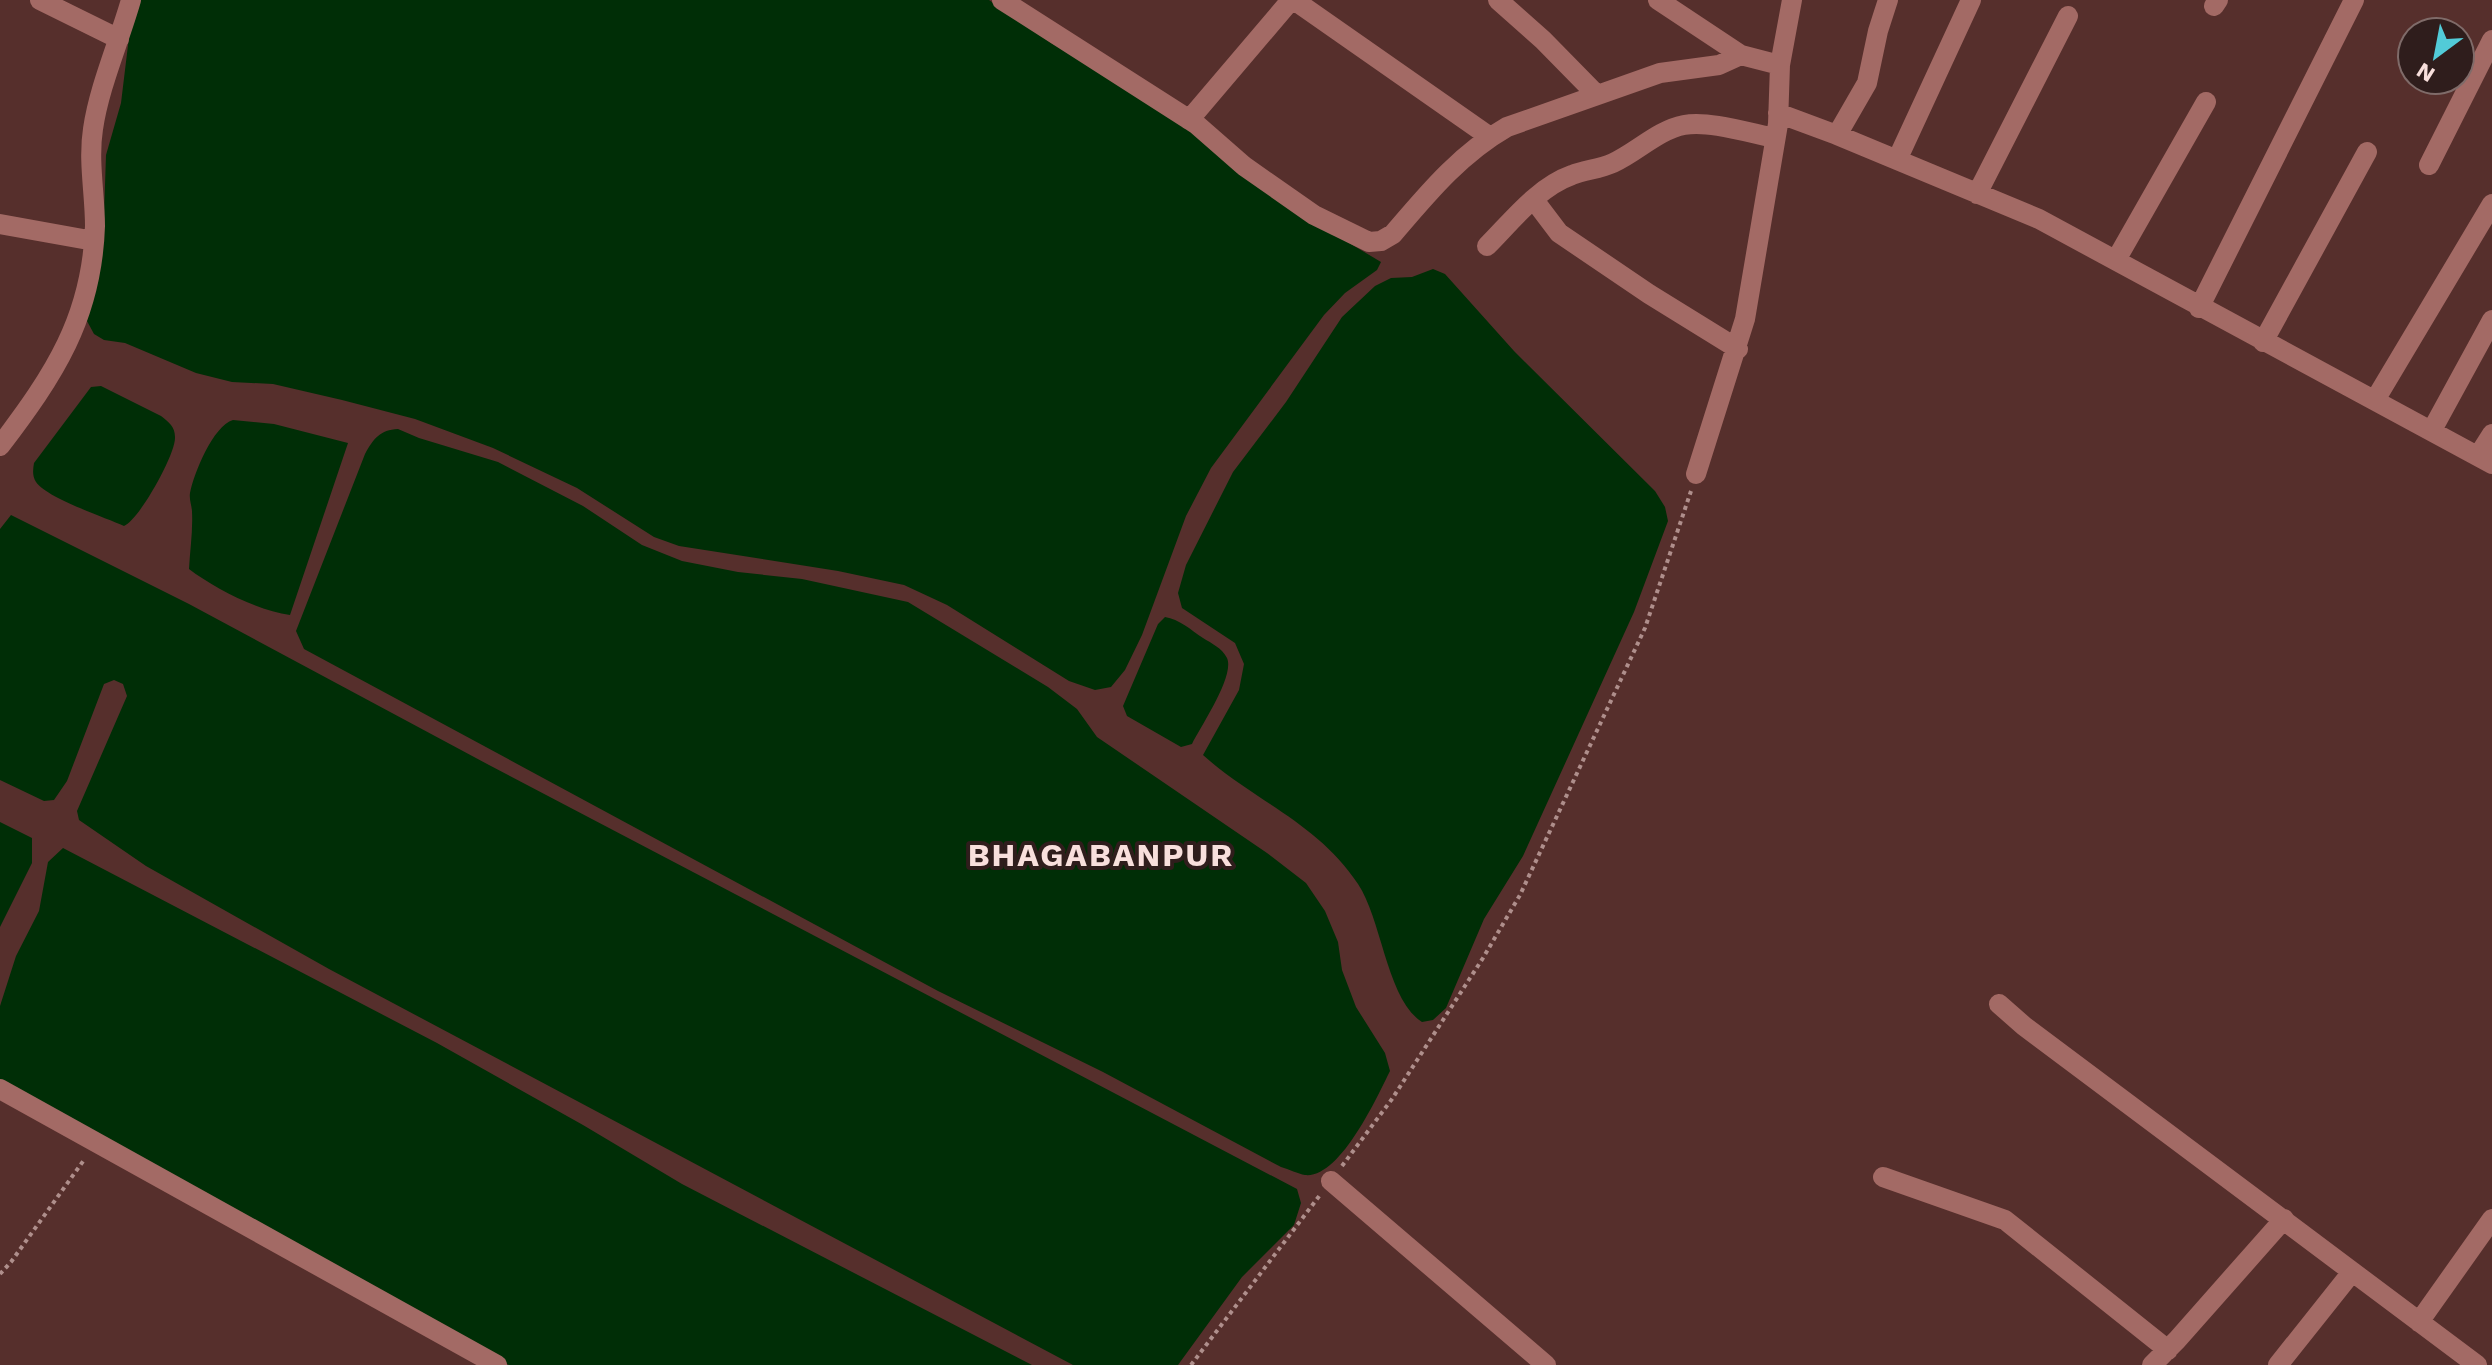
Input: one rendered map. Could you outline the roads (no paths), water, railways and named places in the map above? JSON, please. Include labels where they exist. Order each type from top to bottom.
[{"type":"street","points":[[40,0],[119,39]]},
{"type":"street","points":[[0,446],[54,369],[72,336],[87,290],[94,241],[93,125],[131,0]]},
{"type":"street","points":[[1002,0],[1189,120],[1244,166],[1314,215],[1369,242],[1381,241],[1393,234],[1450,168],[1490,137],[1522,119],[1660,73],[1719,65],[1741,55]]},
{"type":"street","points":[[1189,120],[1293,0],[1490,137]]},
{"type":"street","points":[[1498,0],[1596,94]]},
{"type":"street","points":[[1658,0],[1741,55],[1780,65]]},
{"type":"street","points":[[1696,474],[1745,319],[1775,138],[1780,65],[1792,0]]},
{"type":"street","points":[[1837,135],[1867,83],[1888,0]]},
{"type":"street","points":[[1897,160],[1971,0]]},
{"type":"street","points":[[2199,308],[2354,0]]},
{"type":"street","points":[[1977,194],[2068,16]]},
{"type":"street","points":[[2429,165],[2492,40]]},
{"type":"street","points":[[2116,260],[2206,102]]},
{"type":"street","points":[[1778,113],[2039,219],[2485,460],[2492,434]]},
{"type":"street","points":[[1487,246],[1534,200],[1571,175],[1612,163],[1673,128],[1686,124],[1775,138]]},
{"type":"street","points":[[2263,342],[2367,152]]},
{"type":"street","points":[[1534,200],[1559,233],[1738,349]]},
{"type":"street","points":[[2375,400],[2492,204]]},
{"type":"street","points":[[0,224],[94,241]]},
{"type":"street","points":[[2432,430],[2492,320]]},
{"type":"street","points":[[1999,1004],[2024,1026],[2477,1365]]},
{"type":"street","points":[[0,1089],[497,1365]]},
{"type":"street","points":[[1883,1177],[2005,1220],[2168,1350]]},
{"type":"street","points":[[1331,1181],[1546,1365]]},
{"type":"street","points":[[2152,1365],[2284,1219]]},
{"type":"street","points":[[2419,1322],[2492,1219]]},
{"type":"street","points":[[2278,1365],[2352,1272]]},
{"type":"district","name":"BHAGABANPUR","points":[[1101,855]]}]
